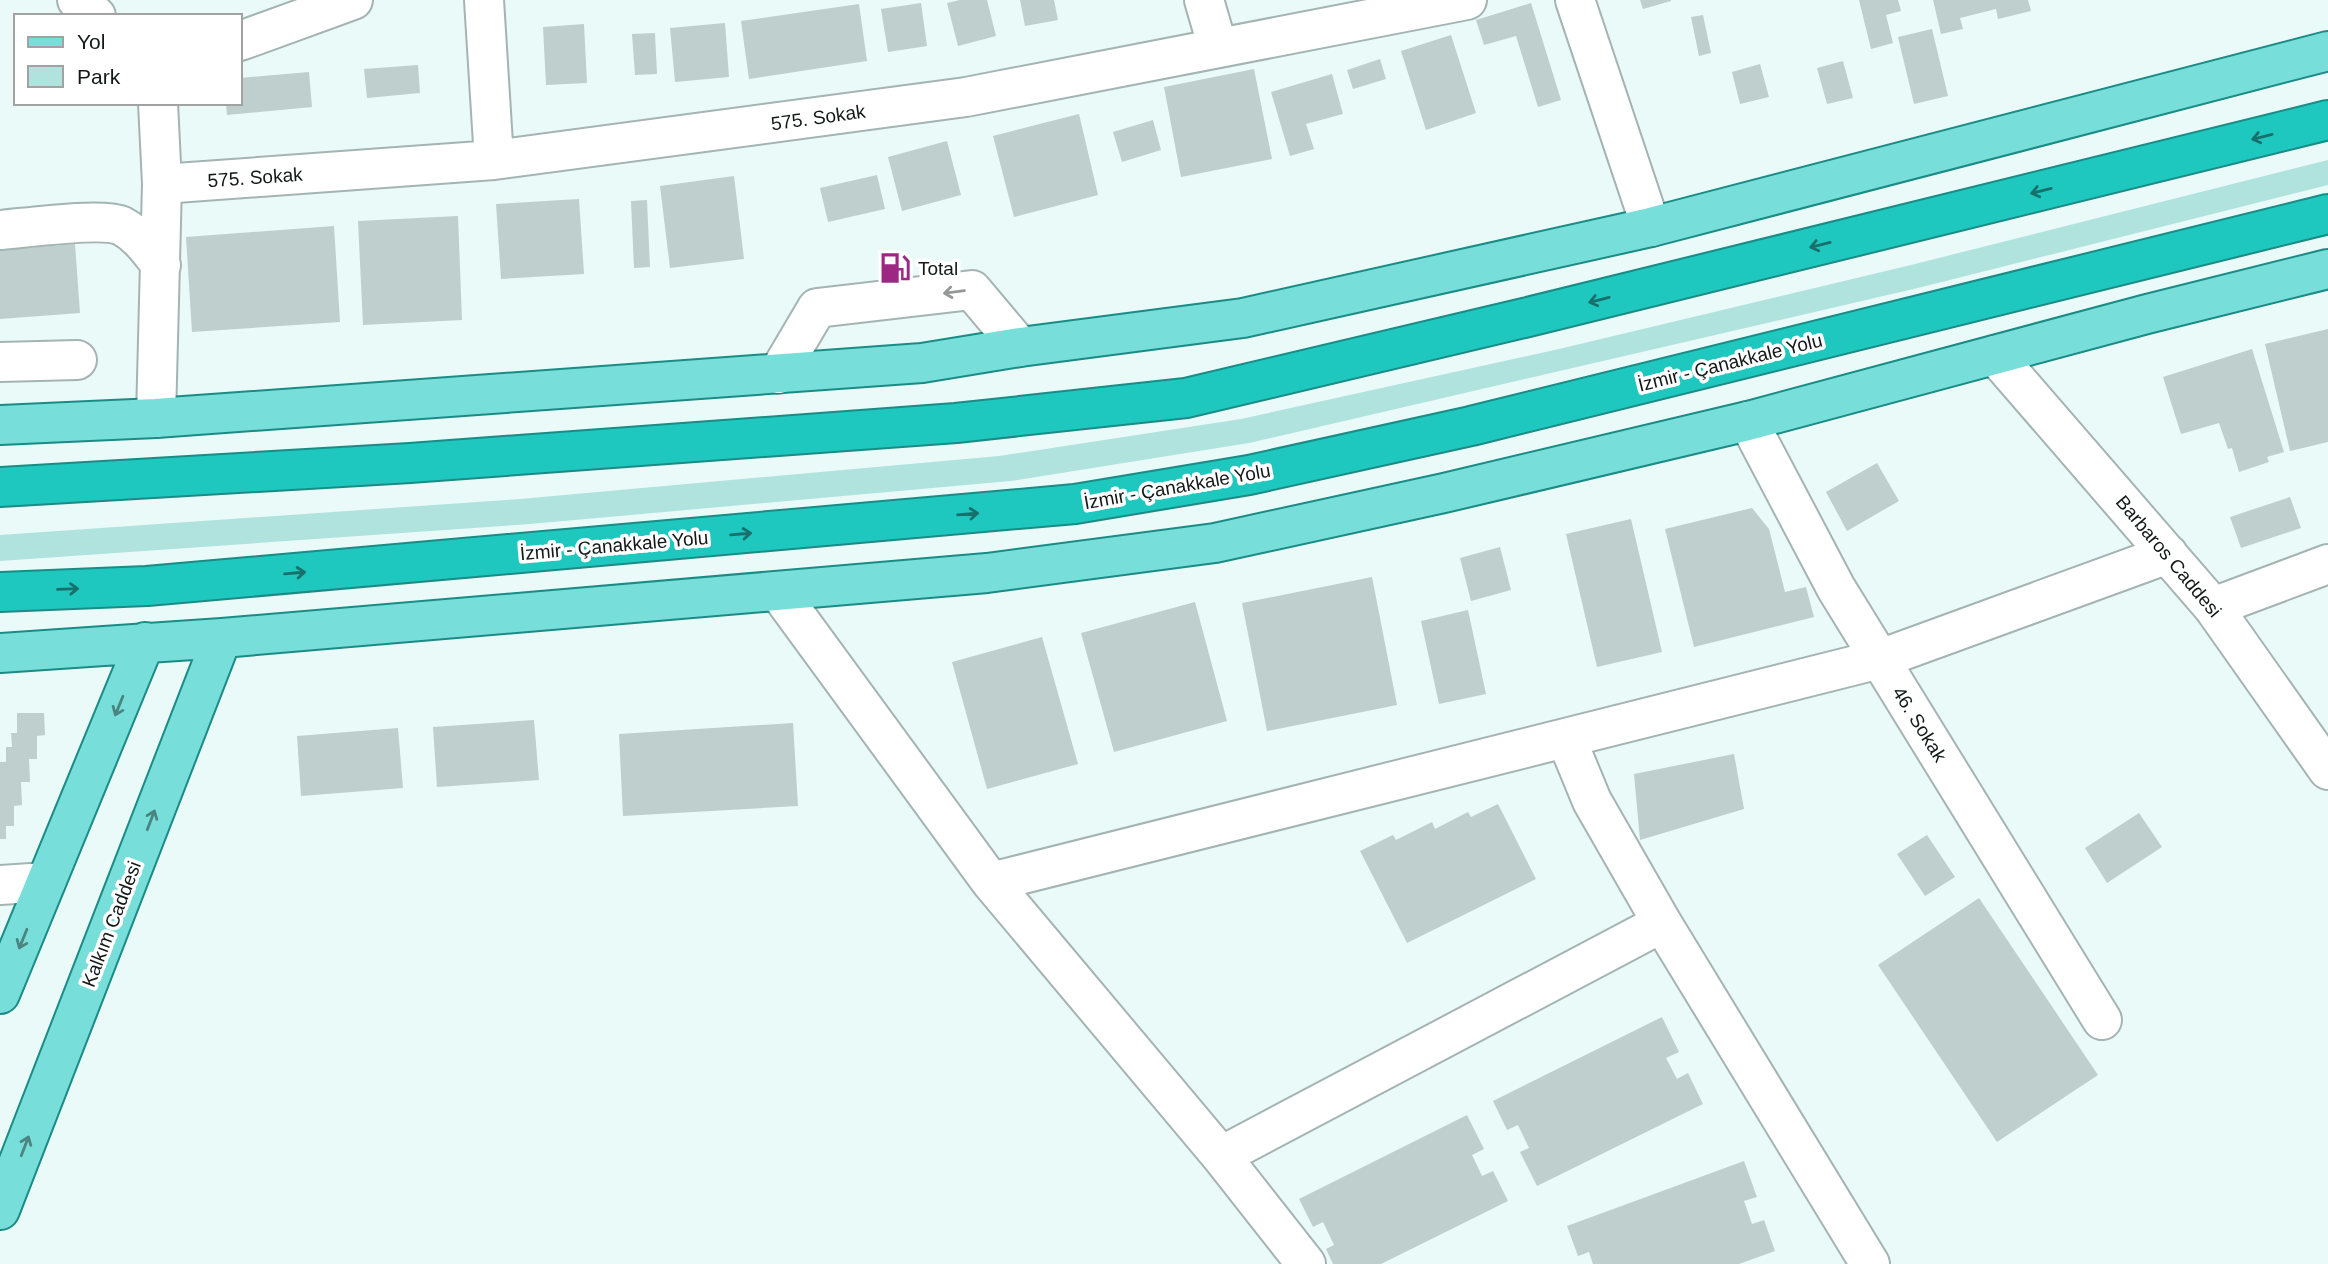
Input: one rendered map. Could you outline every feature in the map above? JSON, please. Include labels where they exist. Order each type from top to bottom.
[{"type":"highway","points":[[0,487],[410,463],[943,424],[1186,398],[1524,318],[2328,120]]},
{"type":"highway","name":"İzmir - Çanakkale Yolu","points":[[0,592],[147,586],[1075,504],[1249,475],[1471,426],[2328,214]]},
{"type":"main road","points":[[0,425],[156,418],[922,363],[1020,347],[1243,318],[1651,227],[2328,51]]},
{"type":"main road","points":[[0,653],[222,638],[987,573],[1215,543],[1457,490],[1748,421],[2147,314],[2328,269]]},
{"type":"main road","name":"Kalkım Caddesi","points":[[0,1210],[222,638]]},
{"type":"main road","points":[[0,994],[145,642]]},
{"type":"street","points":[[77,0],[94,14]]},
{"type":"street","points":[[242,40],[353,0]]},
{"type":"street","points":[[484,0],[494,160]]},
{"type":"street","points":[[1204,0],[1218,48]]},
{"type":"street","name":"575. Sokak","points":[[162,184],[494,160],[966,97],[1467,0]]},
{"type":"street","points":[[1575,0],[1651,227]]},
{"type":"street","points":[[156,418],[162,184],[158,105]]},
{"type":"street","points":[[0,230],[85,223],[120,225],[140,238],[161,265]]},
{"type":"street","points":[[778,374],[817,308],[959,291],[972,290],[1020,347]]},
{"type":"street","name":"Barbaros Caddesi","points":[[1995,355],[2213,607],[2328,770]]},
{"type":"street","points":[[0,362],[77,360]]},
{"type":"street","name":"46. Sokak","points":[[1748,421],[1836,588],[2102,1020]]},
{"type":"street","points":[[991,882],[1880,659],[2168,554]]},
{"type":"street","points":[[2213,607],[2328,564]]},
{"type":"street","points":[[778,591],[991,882],[1221,1156],[1306,1264]]},
{"type":"street","points":[[1566,738],[1592,801],[1662,923],[1870,1264]]},
{"type":"street","points":[[0,885],[46,883]]},
{"type":"street","points":[[1221,1156],[1662,923]]},
{"type":"green space","points":[[2328,160],[2328,185],[1922,287],[1249,443],[1011,481],[530,524],[0,561],[0,535],[520,499],[999,456],[1241,419],[1559,349],[1911,265]]},
{"type":"building","points":[[987,0],[996,36],[958,46],[947,3]]},
{"type":"building","points":[[1020,0],[1054,0],[1058,20],[1025,26]]},
{"type":"building","points":[[1640,0],[1671,0],[1671,1],[1643,9]]},
{"type":"building","points":[[1859,0],[1898,0],[1901,11],[1886,15],[1893,43],[1871,49]]},
{"type":"building","points":[[1933,0],[2028,0],[2031,11],[1998,19],[1996,9],[1960,18],[1963,29],[1941,34]]},
{"type":"building","points":[[921,3],[927,46],[888,52],[881,9]]},
{"type":"building","points":[[1531,3],[1561,100],[1538,107],[1516,36],[1484,45],[1476,20]]},
{"type":"building","points":[[859,4],[867,61],[749,79],[741,21]]},
{"type":"building","points":[[1703,15],[1711,53],[1699,56],[1691,17]]},
{"type":"building","points":[[725,23],[729,77],[675,82],[670,28]]},
{"type":"building","points":[[584,24],[587,83],[546,85],[543,27]]},
{"type":"building","points":[[1932,29],[1948,96],[1914,104],[1898,37]]},
{"type":"building","points":[[655,33],[657,74],[635,75],[632,34]]},
{"type":"building","points":[[1451,35],[1476,113],[1426,130],[1401,51]]},
{"type":"building","points":[[1380,59],[1386,79],[1353,89],[1347,70]]},
{"type":"building","points":[[1843,61],[1853,98],[1827,104],[1817,68]]},
{"type":"building","points":[[1760,64],[1769,97],[1740,104],[1732,72]]},
{"type":"building","points":[[418,65],[420,93],[367,98],[364,69]]},
{"type":"building","points":[[1254,69],[1272,159],[1181,177],[1164,87]]},
{"type":"building","points":[[309,72],[312,107],[227,115],[226,105],[242,105],[242,78]]},
{"type":"building","points":[[1332,74],[1343,114],[1306,124],[1314,149],[1290,156],[1271,92]]},
{"type":"building","points":[[1079,114],[1098,195],[1014,217],[993,136]]},
{"type":"building","points":[[1153,120],[1161,150],[1122,162],[1113,132]]},
{"type":"building","points":[[947,141],[961,195],[902,211],[888,157]]},
{"type":"building","points":[[877,175],[885,209],[828,222],[820,188]]},
{"type":"building","points":[[734,176],[744,259],[670,268],[660,186]]},
{"type":"building","points":[[579,199],[584,274],[501,279],[496,204]]},
{"type":"building","points":[[647,200],[650,267],[634,268],[631,201]]},
{"type":"building","points":[[458,216],[462,320],[363,325],[358,221]]},
{"type":"building","points":[[334,226],[340,322],[192,332],[186,237]]},
{"type":"building","points":[[75,244],[80,313],[0,319],[0,250]]},
{"type":"building","points":[[2328,329],[2328,442],[2290,451],[2265,344]]},
{"type":"building","points":[[2252,349],[2284,452],[2267,457],[2269,462],[2239,472],[2232,448],[2228,449],[2219,423],[2181,434],[2163,377]]},
{"type":"building","points":[[1877,463],[1899,501],[1847,531],[1826,492]]},
{"type":"building","points":[[2290,497],[2301,528],[2241,548],[2230,517]]},
{"type":"building","points":[[1752,508],[1769,529],[1785,592],[1806,587],[1814,617],[1694,647],[1665,529]]},
{"type":"building","points":[[1631,519],[1662,652],[1597,667],[1566,534]]},
{"type":"building","points":[[1500,547],[1511,590],[1471,601],[1460,558]]},
{"type":"building","points":[[1372,577],[1397,705],[1267,731],[1242,603]]},
{"type":"building","points":[[1195,602],[1227,721],[1114,752],[1081,633]]},
{"type":"building","points":[[1468,610],[1486,694],[1439,704],[1421,621]]},
{"type":"building","points":[[1042,637],[1078,764],[987,789],[952,662]]},
{"type":"building","points":[[17,713],[44,713],[45,735],[37,736],[37,759],[29,759],[30,782],[21,782],[22,805],[14,806],[14,826],[6,826],[6,839],[0,839],[0,762],[6,762],[6,747],[12,747],[11,733],[17,733]]},
{"type":"building","points":[[534,720],[539,780],[437,787],[433,727]]},
{"type":"building","points":[[793,723],[798,806],[623,816],[619,734]]},
{"type":"building","points":[[398,728],[403,788],[301,796],[297,736]]},
{"type":"building","points":[[1734,754],[1744,809],[1640,840],[1634,774]]},
{"type":"building","points":[[1498,804],[1536,879],[1407,943],[1360,851],[1393,835],[1396,840],[1432,822],[1435,829],[1468,812],[1471,817]]},
{"type":"building","points":[[2139,813],[2162,847],[2107,883],[2085,848]]},
{"type":"building","points":[[1927,835],[1955,877],[1925,896],[1897,854]]},
{"type":"building","points":[[1979,898],[2098,1075],[1997,1142],[1878,965]]},
{"type":"building","points":[[1662,1017],[1679,1052],[1666,1058],[1677,1079],[1688,1073],[1703,1104],[1537,1186],[1520,1152],[1529,1148],[1518,1125],[1507,1130],[1493,1101]]},
{"type":"building","points":[[1467,1115],[1484,1149],[1472,1155],[1482,1176],[1493,1171],[1508,1201],[1381,1264],[1333,1264],[1326,1249],[1334,1245],[1323,1222],[1313,1227],[1299,1199]]},
{"type":"building","points":[[1744,1161],[1757,1197],[1744,1201],[1752,1224],[1764,1220],[1775,1251],[1739,1264],[1593,1264],[1589,1252],[1578,1256],[1567,1226]]},
{"type":"place","name":"Total","points":[[895,268]]}]
